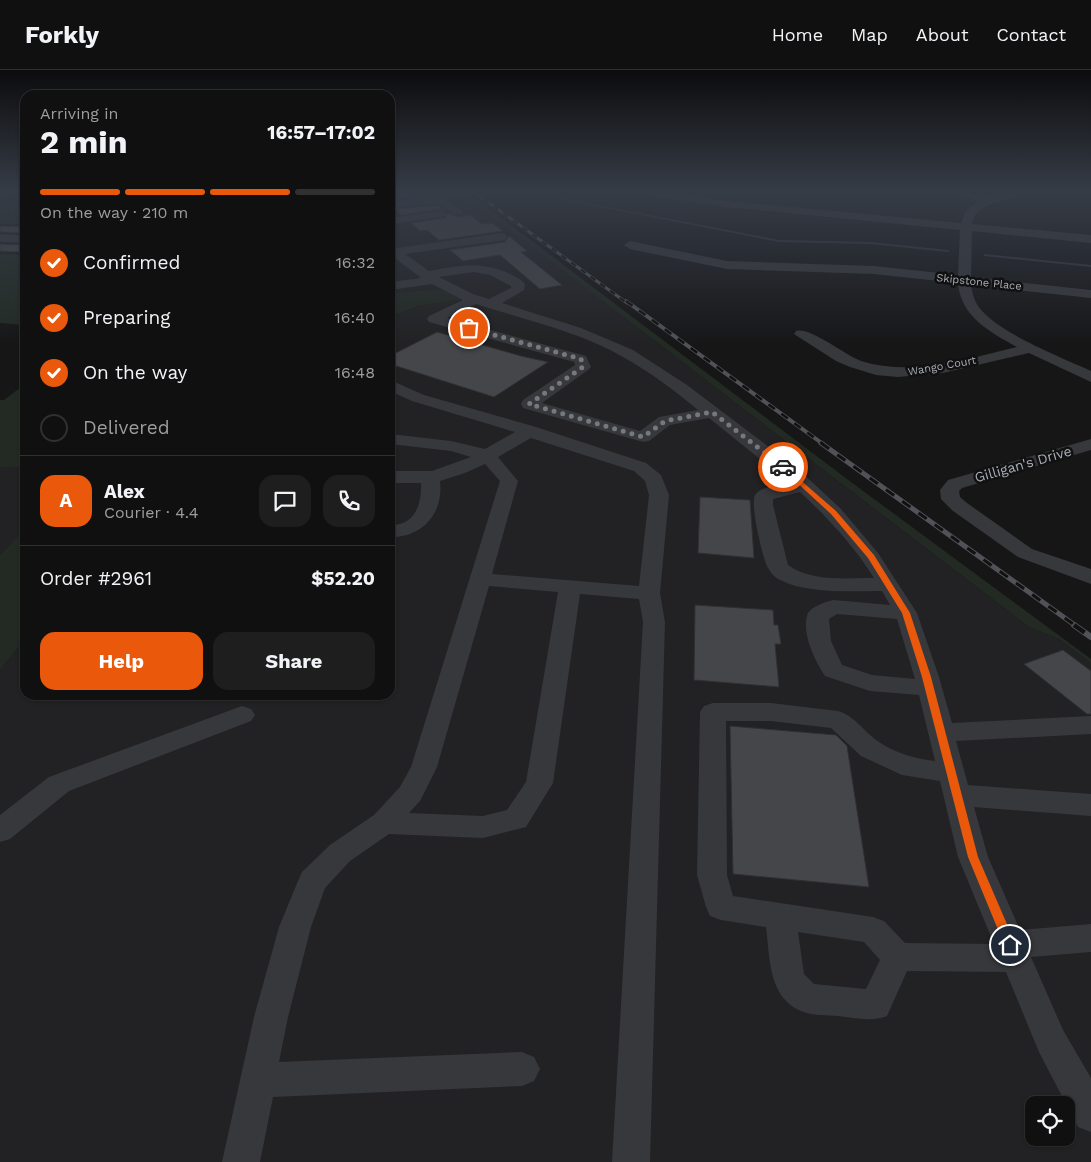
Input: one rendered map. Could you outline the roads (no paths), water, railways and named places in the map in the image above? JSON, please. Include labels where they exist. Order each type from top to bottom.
[{"type":"street","points":[[395,280],[408,264],[480,243]]},
{"type":"street","points":[[965,243],[964,280],[966,296],[977,316],[1031,348],[1091,376]]},
{"type":"street","name":"Skipstone Place","points":[[630,245],[727,265],[874,270],[1091,294]]},
{"type":"street","points":[[408,264],[483,301],[576,331],[628,353],[681,388],[804,485],[834,513],[872,557],[906,613],[929,688],[973,857],[1051,1041],[1091,1114]]},
{"type":"street","points":[[408,264],[482,268],[502,274],[518,284],[517,290],[434,319],[581,359],[583,367],[529,404],[643,437],[665,421],[712,412]]},
{"type":"street","name":"Wango Court","points":[[801,334],[854,364],[895,373],[921,372],[1031,348]]},
{"type":"street","points":[[395,391],[530,431],[640,467],[654,479],[659,495],[649,593],[654,622],[631,1162]]},
{"type":"street","points":[[395,477],[430,477],[453,472],[475,463],[530,431]]},
{"type":"street","points":[[241,1162],[271,1017],[295,927],[314,881],[340,853],[384,823],[410,794],[424,767],[509,481],[502,470],[485,456],[458,448],[395,440]]},
{"type":"street","name":"Gilligan's Drive","points":[[1088,447],[955,484],[949,490],[951,499],[1007,542],[1025,553],[1081,572],[1091,578]]},
{"type":"street","points":[[395,532],[416,524],[428,511],[432,494],[430,477]]},
{"type":"street","points":[[804,485],[770,493],[764,497],[763,505],[778,568],[787,576],[804,582],[888,586]]},
{"type":"street","points":[[480,579],[649,593]]},
{"type":"street","points":[[384,823],[483,827],[516,819],[539,784],[570,586]]},
{"type":"street","points":[[906,613],[833,607],[818,616],[819,641],[833,670],[870,683],[929,688]]},
{"type":"street","points":[[1091,805],[954,783],[911,768],[870,749],[838,720],[771,712],[713,712],[712,875],[721,907],[873,930],[898,957],[1013,952],[1091,938]]},
{"type":"street","points":[[0,831],[59,784],[242,715]]},
{"type":"street","points":[[941,733],[1091,725]]},
{"type":"street","points":[[780,916],[789,981],[806,998],[875,1005],[898,957]]},
{"type":"street","points":[[258,1080],[522,1069]]},
{"type":"waterway","points":[[868,243],[948,251]]},
{"type":"waterway","points":[[985,255],[1091,266]]},
{"type":"railway","points":[[544,243],[627,303]]},
{"type":"railway","points":[[626,301],[823,444]]},
{"type":"railway","points":[[821,443],[1076,626]]},
{"type":"railway","points":[[1074,625],[1091,637]]}]
